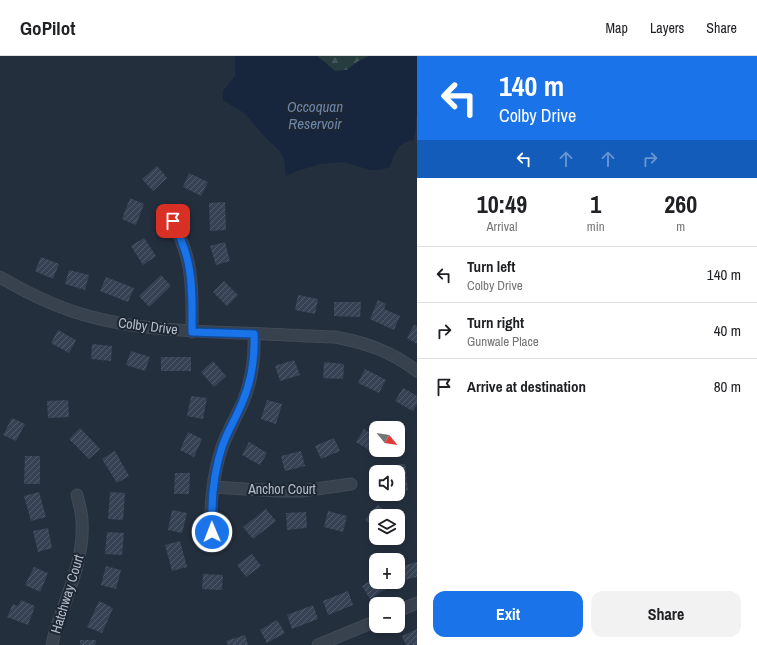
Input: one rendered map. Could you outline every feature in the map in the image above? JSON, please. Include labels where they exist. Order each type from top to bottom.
[{"type":"street","points":[[173,221],[188,263],[192,294],[192,332]]},
{"type":"street","name":"Colby Drive","points":[[0,277],[37,297],[91,317],[151,328],[192,332],[334,337],[369,345],[387,352],[417,371]]},
{"type":"street","points":[[213,540],[212,521],[214,487],[217,468],[228,431],[248,389],[255,352],[254,334]]},
{"type":"street","name":"Anchor Court","points":[[214,487],[302,491],[350,484]]},
{"type":"street","name":"Hatchway Court","points":[[52,645],[79,556],[82,538],[82,523],[81,510],[77,495]]},
{"type":"street","points":[[405,608],[417,603]]},
{"type":"street","points":[[318,645],[369,624]]},
{"type":"green space","points":[[317,56],[369,56],[357,62],[347,70],[335,71]]},
{"type":"water","name":"Occoquan Reservoir","points":[[235,56],[317,56],[335,71],[347,70],[357,62],[369,56],[417,56],[417,113],[413,140],[400,146],[390,167],[380,170],[370,170],[344,162],[320,164],[286,176],[284,159],[279,150],[264,136],[244,113],[223,100],[223,91],[235,76]]},
{"type":"building","points":[[157,166],[167,178],[153,191],[142,179]]},
{"type":"building","points":[[189,173],[208,182],[201,196],[183,187]]},
{"type":"building","points":[[130,198],[144,204],[136,225],[122,219]]},
{"type":"building","points":[[225,202],[226,230],[210,231],[209,203]]},
{"type":"building","points":[[144,238],[156,256],[143,265],[131,246]]},
{"type":"building","points":[[225,242],[230,261],[216,265],[210,246]]},
{"type":"building","points":[[41,257],[59,264],[53,279],[35,271]]},
{"type":"building","points":[[69,270],[89,275],[85,290],[65,284]]},
{"type":"building","points":[[161,275],[171,286],[149,307],[139,296]]},
{"type":"building","points":[[106,277],[134,288],[128,302],[100,291]]},
{"type":"building","points":[[224,281],[238,295],[227,306],[213,292]]},
{"type":"building","points":[[298,295],[318,299],[315,314],[295,310]]},
{"type":"building","points":[[378,300],[386,304],[384,309],[400,316],[394,330],[370,319]]},
{"type":"building","points":[[334,302],[361,302],[360,317],[334,316]]},
{"type":"building","points":[[414,325],[417,326],[417,344],[407,338]]},
{"type":"building","points":[[58,330],[76,340],[69,353],[51,343]]},
{"type":"building","points":[[92,344],[112,346],[111,361],[91,359]]},
{"type":"building","points":[[131,351],[150,357],[145,371],[126,365]]},
{"type":"building","points":[[161,357],[191,357],[191,371],[161,371]]},
{"type":"building","points":[[294,360],[300,375],[280,381],[275,366]]},
{"type":"building","points":[[213,361],[226,376],[214,387],[201,372]]},
{"type":"building","points":[[324,362],[344,364],[343,379],[323,378]]},
{"type":"building","points":[[365,369],[386,380],[379,393],[358,383]]},
{"type":"building","points":[[403,388],[417,396],[417,404],[413,411],[395,401]]},
{"type":"building","points":[[191,396],[207,398],[203,419],[187,416]]},
{"type":"building","points":[[68,400],[69,417],[48,418],[47,401]]},
{"type":"building","points":[[267,400],[282,404],[276,424],[261,419]]},
{"type":"building","points":[[12,418],[25,424],[16,441],[3,435]]},
{"type":"building","points":[[80,428],[100,449],[89,459],[69,439]]},
{"type":"building","points":[[364,429],[369,432],[369,450],[356,442]]},
{"type":"building","points":[[188,432],[202,439],[194,457],[180,450]]},
{"type":"building","points":[[334,438],[340,451],[321,459],[315,446]]},
{"type":"building","points":[[249,442],[267,453],[260,465],[242,455]]},
{"type":"building","points":[[115,451],[129,476],[117,483],[102,459]]},
{"type":"building","points":[[301,451],[305,466],[285,471],[281,456]]},
{"type":"building","points":[[25,456],[40,456],[40,484],[24,484]]},
{"type":"building","points":[[405,464],[408,490],[405,491],[405,465],[396,465]]},
{"type":"building","points":[[175,473],[190,473],[189,494],[174,494]]},
{"type":"building","points":[[39,492],[46,517],[31,521],[24,496]]},
{"type":"building","points":[[110,492],[125,493],[123,520],[108,519]]},
{"type":"building","points":[[378,505],[383,509],[375,509]]},
{"type":"building","points":[[266,509],[276,521],[253,539],[243,527]]},
{"type":"building","points":[[172,510],[187,513],[182,533],[168,530]]},
{"type":"building","points":[[328,511],[347,516],[343,532],[324,527]]},
{"type":"building","points":[[306,512],[307,528],[287,530],[286,513]]},
{"type":"building","points":[[369,515],[369,523],[365,520]]},
{"type":"building","points":[[48,528],[52,548],[38,552],[33,531]]},
{"type":"building","points":[[107,532],[124,533],[122,555],[105,554]]},
{"type":"building","points":[[180,541],[187,567],[172,571],[165,545]]},
{"type":"building","points":[[252,554],[261,566],[246,577],[237,565]]},
{"type":"building","points":[[417,562],[417,577],[405,580],[405,565]]},
{"type":"building","points":[[106,566],[121,570],[116,589],[101,585]]},
{"type":"building","points":[[34,567],[48,573],[40,592],[25,585]]},
{"type":"building","points":[[203,574],[223,575],[222,590],[202,589]]},
{"type":"building","points":[[369,582],[369,589],[385,589],[373,597],[369,597],[362,586]]},
{"type":"building","points":[[348,591],[353,605],[328,615],[323,601]]},
{"type":"building","points":[[21,600],[35,606],[28,625],[7,617],[13,604],[18,606]]},
{"type":"building","points":[[99,601],[113,608],[102,633],[87,627]]},
{"type":"building","points":[[313,605],[318,619],[292,629],[287,615]]},
{"type":"building","points":[[277,620],[285,633],[267,643],[260,630]]},
{"type":"building","points":[[417,629],[417,645],[406,645],[402,636]]},
{"type":"building","points":[[245,635],[248,645],[228,645],[226,641]]},
{"type":"building","points":[[80,640],[96,640],[95,645],[80,645]]},
{"type":"route","points":[[173,221],[188,263],[192,294],[192,332],[254,334],[255,352],[248,389],[228,431],[217,468],[213,497],[212,532]]}]
